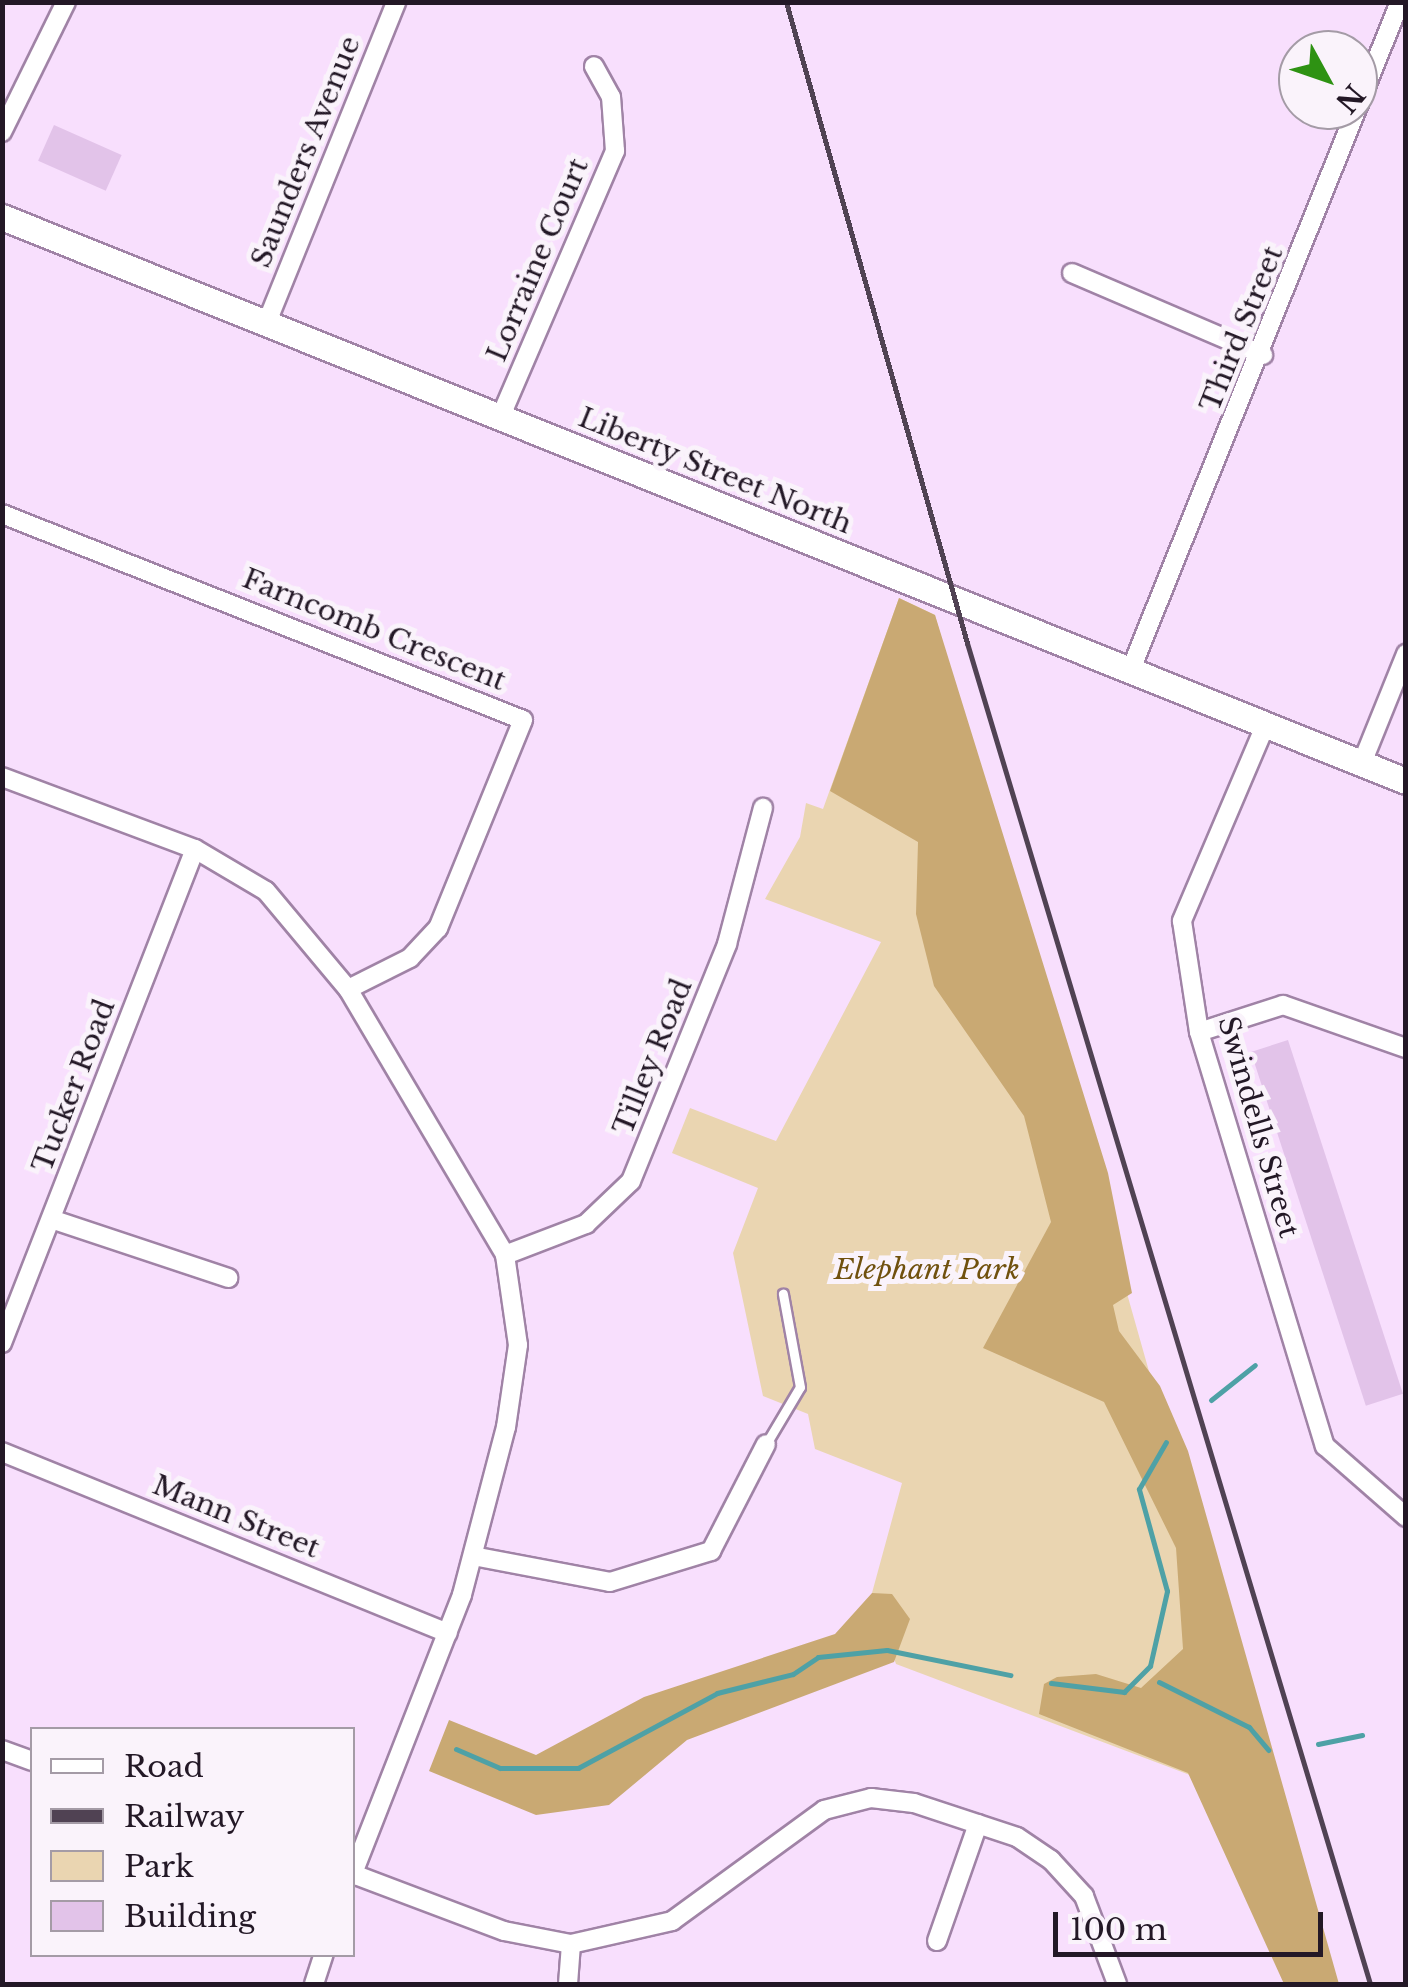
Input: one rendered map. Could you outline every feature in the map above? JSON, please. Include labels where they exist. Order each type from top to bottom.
[{"type":"main road","name":"Liberty Street North","points":[[2,217],[1129,674],[1406,781]]},
{"type":"street","points":[[2,132],[66,2]]},
{"type":"street","name":"Saunders Avenue","points":[[267,322],[396,2]]},
{"type":"street","name":"Third Street","points":[[1129,674],[1263,355],[1400,2]]},
{"type":"street","name":"Lorraine Court","points":[[500,418],[615,151],[616,121],[594,66]]},
{"type":"street","points":[[1072,273],[1263,355]]},
{"type":"street","name":"Farncomb Crescent","points":[[2,514],[523,720],[438,928],[410,958],[348,989]]},
{"type":"street","points":[[1362,763],[1406,654]]},
{"type":"street","name":"Swindells Street","points":[[1265,726],[1182,922],[1199,1032],[1325,1446],[1406,1517]]},
{"type":"street","points":[[2,777],[195,849],[266,891],[348,989],[505,1255],[516,1372],[472,1556],[448,1634],[355,1870]]},
{"type":"street","name":"Tilley Road","points":[[505,1255],[586,1224],[631,1181],[728,944],[763,808]]},
{"type":"street","name":"Tucker Road","points":[[2,1343],[195,849]]},
{"type":"street","points":[[1199,1032],[1283,1005],[1406,1048]]},
{"type":"street","points":[[51,1219],[228,1278]]},
{"type":"street","points":[[472,1556],[610,1582],[712,1551],[766,1444]]},
{"type":"street","name":"Mann Street","points":[[2,1452],[448,1634]]},
{"type":"street","points":[[2,1750],[30,1761]]},
{"type":"street","points":[[355,1876],[504,1930],[572,1944],[672,1920],[824,1810],[871,1798],[978,1824],[1051,1860],[1084,1896],[1117,1984]]},
{"type":"street","points":[[937,1941],[978,1824]]},
{"type":"street","points":[[568,1984],[572,1944]]},
{"type":"street","points":[[314,1984],[323,1957]]},
{"type":"lane","points":[[766,1444],[800,1387],[782,1294]]},
{"type":"green space","name":"Elephant Park","points":[[899,598],[935,615],[1272,1806],[896,1664],[872,1593],[902,1483],[815,1449],[808,1414],[763,1396],[733,1253],[758,1188],[672,1153],[690,1108],[776,1141],[881,942],[765,899],[800,837],[806,803],[823,809]]},
{"type":"shaded area","points":[[899,598],[935,615],[1108,1173],[1132,1293],[1113,1305],[1119,1331],[1160,1386],[1188,1451],[1339,1984],[1284,1984],[1188,1773],[1039,1714],[1044,1684],[1057,1677],[1096,1674],[1141,1688],[1183,1649],[1176,1548],[1104,1402],[983,1348],[1051,1222],[1024,1116],[934,986],[916,914],[918,842],[830,791]]},
{"type":"shaded area","points":[[872,1593],[892,1594],[910,1619],[894,1662],[687,1740],[609,1805],[536,1815],[429,1771],[449,1720],[536,1755],[644,1697],[835,1634]]},
{"type":"building","points":[[54,125],[122,155],[106,191],[38,161]]},
{"type":"building","points":[[1288,1040],[1403,1394],[1366,1406],[1251,1052]]},
{"type":"waterway","points":[[1211,1400],[1255,1365]]},
{"type":"waterway","points":[[1051,1683],[1124,1692],[1150,1666],[1167,1591],[1139,1489],[1166,1442]]},
{"type":"waterway","points":[[456,1749],[500,1768],[578,1768],[717,1693],[793,1674],[818,1657],[887,1650],[1010,1675]]},
{"type":"waterway","points":[[1159,1682],[1249,1727],[1268,1750]]},
{"type":"waterway","points":[[1318,1744],[1362,1735]]},
{"type":"railway","points":[[786,2],[967,643],[1370,1984]]}]
